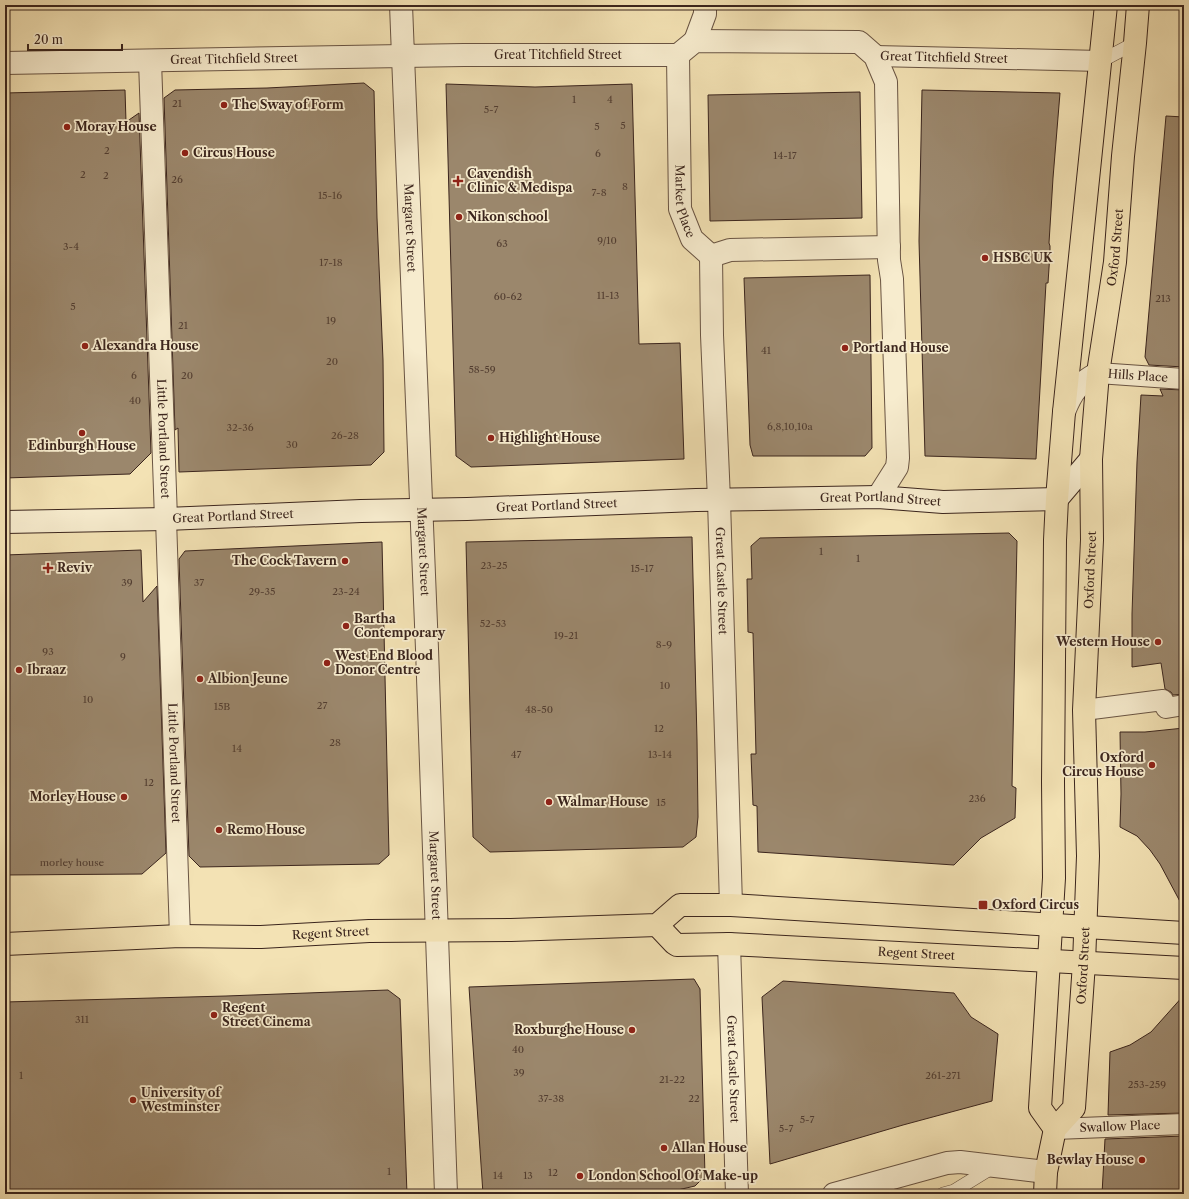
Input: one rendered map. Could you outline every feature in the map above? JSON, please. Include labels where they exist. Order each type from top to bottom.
[{"type":"main road","points":[[1045,1194],[1046,1172],[1055,1129],[1040,1108],[1054,878],[1053,782],[1056,498],[1106,5]]},
{"type":"main road","name":"Oxford Street","points":[[1055,1129],[1074,1108],[1084,963],[1088,856],[1084,710],[1092,540],[1091,458],[1098,373],[1114,262],[1123,156],[1136,43],[1138,5]]},
{"type":"main road","points":[[657,925],[680,906],[731,905],[1184,933]]},
{"type":"main road","name":"Regent Street","points":[[5,944],[180,936],[260,937],[369,931],[504,931],[657,925],[677,945],[729,944],[1184,968]]},
{"type":"street","name":"Margaret Street","points":[[401,5],[438,931],[446,1194]]},
{"type":"street","points":[[678,55],[695,41],[705,14],[705,5]]},
{"type":"street","name":"Great Titchfield Street","points":[[695,41],[859,42],[875,56],[1101,61]]},
{"type":"street","name":"Great Titchfield Street","points":[[5,63],[464,55],[678,55]]},
{"type":"street","name":"Market Place","points":[[678,55],[680,209],[692,239],[711,256]]},
{"type":"street","points":[[875,56],[886,82],[889,260],[892,279],[898,458],[897,467],[878,497]]},
{"type":"street","name":"Little Portland Street","points":[[150,61],[180,936]]},
{"type":"street","points":[[711,256],[730,250],[889,247]]},
{"type":"street","name":"Great Castle Street","points":[[711,256],[712,335],[719,500],[731,905]]},
{"type":"street","name":"Hills Place","points":[[1064,412],[1070,397],[1077,388],[1098,373],[1184,379]]},
{"type":"street","points":[[1056,498],[1091,458]]},
{"type":"street","name":"Great Portland Street","points":[[5,522],[719,500],[878,497],[943,502],[1056,498]]},
{"type":"street","points":[[1084,710],[1163,700],[1166,708],[1184,705]]},
{"type":"street","name":"Great Castle Street","points":[[729,944],[737,1194]]},
{"type":"street","name":"Swallow Place","points":[[1055,1129],[1184,1124]]},
{"type":"street","points":[[834,1194],[947,1163],[960,1162],[1046,1172]]},
{"type":"lane","points":[[1101,61],[1136,43]]},
{"type":"lane","points":[[943,1194],[954,1191],[993,1167]]},
{"type":"building","points":[[364,83],[374,91],[377,218],[383,360],[384,452],[371,465],[179,472],[178,428],[175,430],[164,98],[175,90],[267,88]]},
{"type":"building","points":[[446,84],[535,87],[632,84],[639,344],[680,343],[684,459],[471,467],[456,456]]},
{"type":"building","points":[[125,90],[126,122],[139,113],[151,453],[130,474],[5,478],[5,93]]},
{"type":"building","points":[[922,90],[1060,93],[1053,178],[1048,283],[1046,283],[1036,459],[925,456],[919,241]]},
{"type":"building","points":[[860,92],[862,218],[710,221],[708,95]]},
{"type":"building","points":[[1166,116],[1184,117],[1184,367],[1149,365],[1145,357]]},
{"type":"building","points":[[870,275],[872,448],[865,456],[753,456],[750,445],[744,278]]},
{"type":"building","points":[[1160,389],[1184,390],[1184,694],[1173,695],[1165,689],[1161,663],[1132,667],[1132,614],[1137,462],[1141,395],[1163,396]]},
{"type":"building","points":[[1009,533],[1017,541],[1012,786],[1016,788],[1015,818],[981,838],[954,865],[758,852],[757,806],[753,805],[751,754],[756,754],[753,633],[748,632],[747,579],[752,579],[751,546],[760,538]]},
{"type":"building","points":[[692,537],[697,740],[698,817],[696,837],[683,847],[490,852],[473,837],[466,542]]},
{"type":"building","points":[[382,542],[389,855],[379,864],[200,867],[189,856],[179,559],[185,551]]},
{"type":"building","points":[[141,550],[143,602],[157,586],[166,853],[142,874],[5,875],[5,555]]},
{"type":"building","points":[[1184,728],[1184,909],[1160,864],[1150,850],[1137,836],[1120,827],[1120,732],[1145,732]]},
{"type":"building","points":[[694,979],[700,989],[705,1176],[695,1186],[660,1194],[483,1194],[469,987]]},
{"type":"building","points":[[783,981],[954,993],[971,1017],[998,1034],[992,1101],[903,1125],[770,1164],[762,997]]},
{"type":"building","points":[[388,990],[400,999],[407,1194],[5,1194],[5,1002]]},
{"type":"building","points":[[1184,995],[1184,1113],[1108,1115],[1110,1052],[1130,1045],[1151,1032]]},
{"type":"building","name":"Bewlay House","points":[[1184,1136],[1184,1194],[1102,1194],[1105,1139]]},
{"type":"place","name":"The Sway of Form","points":[[224,105]]},
{"type":"place","name":"Moray House","points":[[67,127]]},
{"type":"place","name":"Circus House","points":[[185,153]]},
{"type":"place","name":"Cavendish Clinic & Medispa","points":[[458,181]]},
{"type":"place","name":"Nikon school","points":[[459,217]]},
{"type":"place","name":"HSBC UK","points":[[985,258]]},
{"type":"place","name":"Alexandra House","points":[[85,346]]},
{"type":"place","name":"Portland House","points":[[845,348]]},
{"type":"place","name":"Edinburgh House","points":[[82,433]]},
{"type":"place","name":"Highlight House","points":[[491,438]]},
{"type":"place","name":"The Cock Tavern","points":[[345,561]]},
{"type":"place","name":"Reviv","points":[[48,568]]},
{"type":"place","name":"Bartha Contemporary","points":[[346,626]]},
{"type":"place","name":"Western House","points":[[1158,642]]},
{"type":"place","name":"West End Blood Donor Centre","points":[[327,663]]},
{"type":"place","name":"Ibraaz","points":[[19,670]]},
{"type":"place","name":"Albion Jeune","points":[[200,679]]},
{"type":"place","name":"Oxford Circus House","points":[[1152,765]]},
{"type":"place","name":"Morley House","points":[[124,797]]},
{"type":"place","name":"Walmar House","points":[[549,802]]},
{"type":"place","name":"Remo House","points":[[219,830]]},
{"type":"place","name":"Oxford Circus","points":[[983,905]]},
{"type":"place","name":"Regent Street Cinema","points":[[214,1015]]},
{"type":"place","name":"Roxburghe House","points":[[632,1030]]},
{"type":"place","name":"University of Westminster","points":[[133,1100]]},
{"type":"place","name":"Allan House","points":[[664,1148]]},
{"type":"place","name":"Bewlay House","points":[[1142,1160]]},
{"type":"place","name":"London School Of Make-up","points":[[580,1176]]}]
